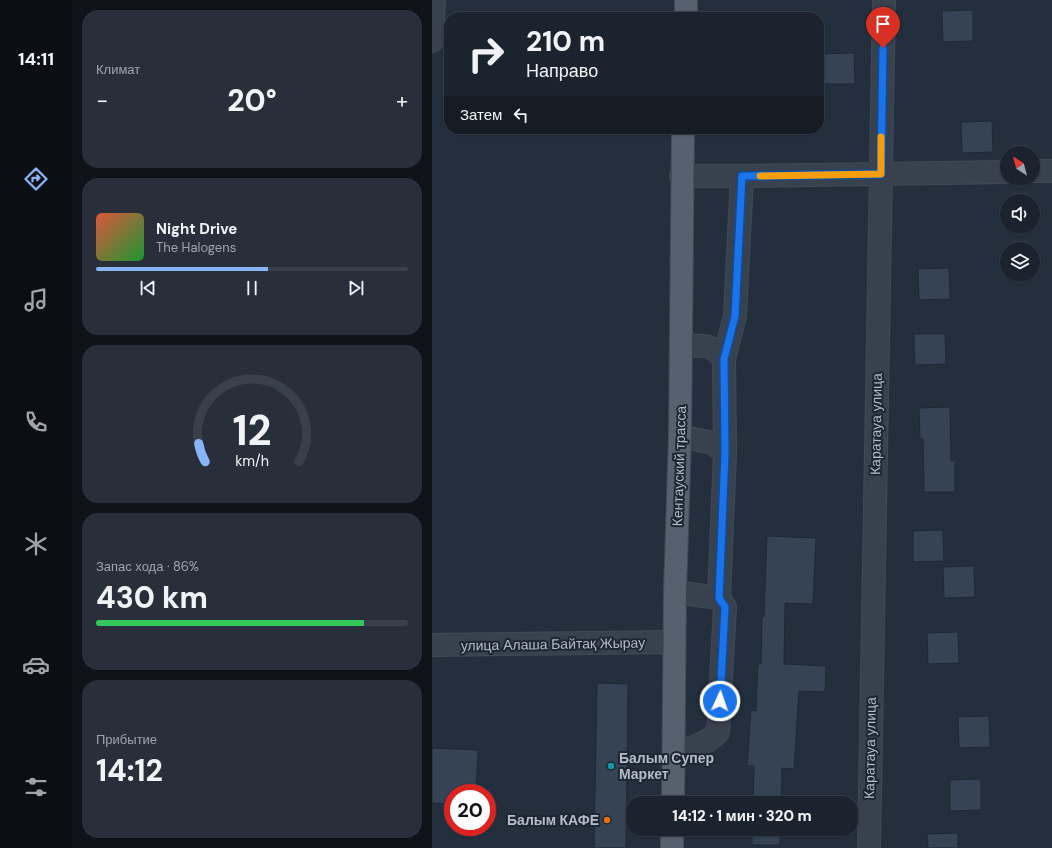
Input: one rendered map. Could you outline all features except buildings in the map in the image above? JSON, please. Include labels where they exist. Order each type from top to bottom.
[{"type":"main road","points":[[686,0],[686,12]]},
{"type":"main road","name":"Кентауский трасса","points":[[673,796],[674,642],[680,436],[683,134]]},
{"type":"main road","points":[[672,836],[672,848]]},
{"type":"street","points":[[432,41],[434,0]]},
{"type":"street","name":"Каратауа улица","points":[[868,848],[884,0]]},
{"type":"street","points":[[1040,171],[1052,171]]},
{"type":"street","points":[[682,176],[1000,172]]},
{"type":"street","points":[[674,753],[702,744],[711,739],[718,732],[725,607],[719,598],[725,453],[724,359],[735,316],[742,176]]},
{"type":"street","points":[[681,346],[708,346],[716,350],[724,359]]},
{"type":"street","points":[[680,436],[712,443],[725,453]]},
{"type":"street","points":[[675,592],[719,598]]},
{"type":"street","name":"улица Алаша Байтақ Жырау","points":[[432,645],[674,642]]},
{"type":"slow traffic","points":[[760,176],[881,174],[881,137]]},
{"type":"place","name":"Балым Супер Маркет","points":[[611,766]]},
{"type":"place","name":"Балым КАФЕ","points":[[607,820]]},
{"type":"route","points":[[720,701],[725,607],[719,598],[725,453],[724,359],[735,316],[742,176],[881,174],[883,48]]}]
